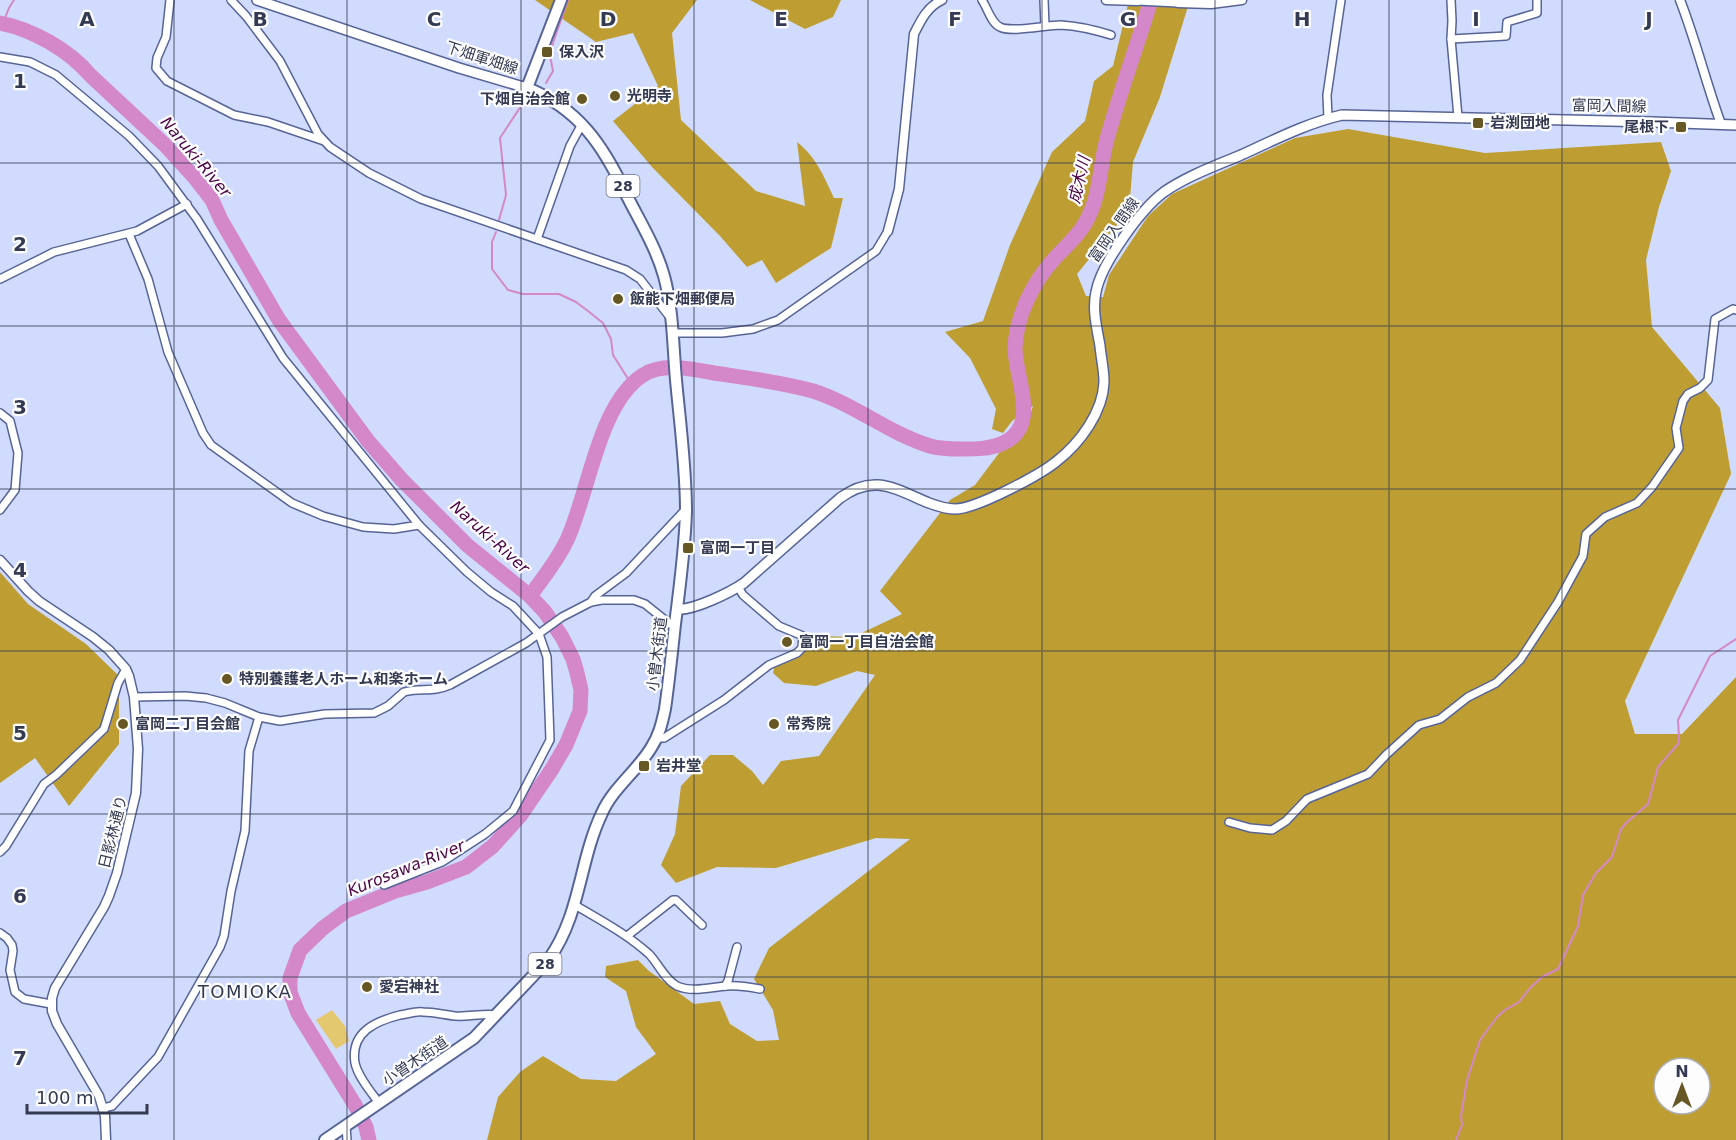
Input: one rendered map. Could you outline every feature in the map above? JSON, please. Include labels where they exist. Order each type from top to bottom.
[{"type":"main road","name":"下畑軍畑線","points":[[257,0],[459,68],[527,88]]},
{"type":"main road","points":[[527,88],[561,0]]},
{"type":"main road","name":"小曽木街道","points":[[326,1140],[474,1038],[549,959],[570,921],[590,845],[603,810],[657,738],[665,709],[686,509],[685,463],[664,278],[658,258],[602,148],[582,124],[562,106],[527,88]]},
{"type":"main road","name":"富岡入間線","points":[[677,609],[692,608],[738,587],[852,489],[874,484],[886,486],[934,505],[961,509],[1020,484],[1060,459],[1087,429],[1095,416],[1103,394],[1103,369],[1096,322],[1097,284],[1112,255],[1142,213],[1164,193],[1184,180],[1297,130],[1342,115],[1736,125]]},
{"type":"street","points":[[170,0],[166,37],[157,58],[156,68],[167,81],[234,115],[268,122],[325,142]]},
{"type":"street","points":[[231,0],[280,61],[318,134],[330,147],[369,173],[421,199],[617,266],[634,274],[670,318]]},
{"type":"street","points":[[672,337],[753,329],[778,320],[876,252],[888,231],[899,189],[914,34],[924,15],[942,0]]},
{"type":"street","points":[[982,0],[994,22],[1000,27],[1074,26],[1111,35]]},
{"type":"street","points":[[1044,0],[1045,26]]},
{"type":"street","points":[[1106,0],[1211,4],[1242,0]]},
{"type":"street","points":[[1328,118],[1327,95],[1341,0]]},
{"type":"street","points":[[1451,0],[1451,39],[1458,117]]},
{"type":"street","points":[[1451,39],[1506,36],[1507,22],[1537,13],[1537,0]]},
{"type":"street","points":[[1680,0],[1722,124]]},
{"type":"street","points":[[0,57],[30,62],[56,75],[135,142],[167,177],[187,204],[288,365],[419,525],[467,572],[491,592],[513,606],[539,634],[547,657],[550,740],[513,812],[485,834],[442,862],[384,885]]},
{"type":"street","points":[[537,239],[570,146],[582,124]]},
{"type":"street","points":[[0,279],[54,252],[145,228],[187,204]]},
{"type":"street","points":[[129,234],[148,279],[168,352],[203,433],[211,445],[292,502],[323,516],[363,527],[394,529],[419,525]]},
{"type":"street","points":[[1229,822],[1250,828],[1272,830],[1286,821],[1307,799],[1368,774],[1419,725],[1440,719],[1468,697],[1496,683],[1520,660],[1558,602],[1583,556],[1586,534],[1605,517],[1637,503],[1652,487],[1679,448],[1676,428],[1683,401],[1688,394],[1700,388],[1708,380],[1715,319],[1733,309],[1736,310]]},
{"type":"street","points":[[0,413],[10,421],[18,453],[15,490],[0,510]]},
{"type":"street","points":[[591,602],[595,596],[626,573],[686,509]]},
{"type":"street","name":"日影林通り","points":[[0,560],[39,601],[109,650],[126,669],[134,697],[138,749],[137,786],[132,817],[120,862],[109,896],[55,988],[51,1004]]},
{"type":"street","points":[[657,738],[664,738],[724,700],[769,665],[797,653],[802,648],[803,636],[779,626],[743,595],[738,587]]},
{"type":"street","points":[[134,697],[206,698],[259,717],[280,721],[325,714],[374,713],[388,706],[404,692],[436,690],[450,685],[591,602],[634,600],[645,604],[670,624],[675,625]]},
{"type":"street","points":[[0,852],[6,846],[44,783],[104,729],[118,683],[126,669]]},
{"type":"street","points":[[103,1108],[112,1106],[158,1057],[220,948],[245,831],[249,751],[259,717]]},
{"type":"street","points":[[627,936],[673,900],[676,900],[702,925]]},
{"type":"street","points":[[575,905],[627,936],[650,955],[676,986],[689,989],[711,989],[725,986],[760,989]]},
{"type":"street","points":[[0,933],[12,945],[10,978],[15,992],[24,999],[51,1004],[57,1024],[95,1086],[103,1108],[106,1140]]},
{"type":"street","points":[[725,986],[736,948]]},
{"type":"street","points":[[375,1106],[355,1062],[359,1038],[365,1030],[387,1018],[415,1012],[435,1012],[458,1016],[497,1015]]},
{"type":"street","points":[[347,1140],[348,1125]]},
{"type":"shaded area","points":[[535,0],[697,0],[672,33],[681,120],[756,191],[805,206],[797,142],[815,161],[834,198],[843,198],[831,248],[776,283],[762,260],[747,267],[652,167],[613,121],[658,86],[633,33],[596,42]]},
{"type":"shaded area","points":[[750,0],[841,0],[833,17],[805,29]]},
{"type":"shaded area","points":[[1129,0],[1190,0],[1160,97],[1133,162],[1129,210],[1077,274],[1086,296],[1103,297],[1109,275],[1148,216],[1172,194],[1295,138],[1348,129],[1485,153],[1661,142],[1671,171],[1659,207],[1646,260],[1652,327],[1720,408],[1731,474],[1625,701],[1635,734],[1682,734],[1736,677],[1736,1140],[487,1140],[498,1097],[520,1072],[543,1056],[581,1079],[616,1081],[656,1054],[636,1027],[626,991],[605,977],[606,966],[638,960],[649,971],[694,1004],[720,1001],[730,1024],[757,1041],[779,1040],[773,1010],[754,979],[769,948],[910,839],[876,838],[776,868],[717,867],[676,883],[661,865],[675,834],[681,786],[710,755],[733,755],[752,771],[763,785],[781,761],[819,756],[875,675],[857,671],[816,686],[784,683],[773,673],[776,659],[817,636],[853,637],[902,614],[880,591],[950,500],[975,485],[999,453],[1025,430],[1033,406],[1012,421],[1003,433],[992,429],[996,409],[970,358],[945,332],[983,321],[1010,245],[1052,152],[1085,121],[1094,81],[1113,66]]},
{"type":"shaded area","points":[[0,572],[28,604],[86,644],[119,676],[119,744],[69,806],[35,758],[0,783]]},
{"type":"shaded area","points":[[332,1010],[345,1026],[349,1041],[336,1049],[316,1020]]},
{"type":"waterway","points":[[3,23],[14,0]]},
{"type":"waterway","points":[[546,83],[553,71],[550,56],[568,0]]},
{"type":"waterway","name":"Naruki-River","points":[[530,596],[567,540],[596,451],[615,406],[628,388],[651,371],[687,368],[813,391],[843,403],[900,434],[938,448],[987,448],[1013,437],[1020,427],[1023,415],[1015,348],[1022,312],[1047,267],[1078,234],[1090,215],[1097,194],[1107,139],[1151,0]]},
{"type":"waterway","name":"Naruki-River","points":[[0,23],[37,35],[72,57],[165,145],[195,178],[212,200],[221,220],[279,320],[368,441],[402,480],[467,545],[530,596],[545,612],[562,637],[573,659],[581,690],[580,711],[566,745],[520,816],[493,846],[466,867],[395,891],[346,911],[323,928],[300,950],[290,978],[290,992],[298,1013],[355,1105],[366,1127],[369,1140]]},
{"type":"waterway","points":[[499,220],[506,195],[500,138],[521,106],[537,103]]},
{"type":"waterway","points":[[496,232],[492,242],[492,269],[508,290],[523,294],[559,294],[588,311],[603,323],[611,339],[613,355],[632,385]]},
{"type":"waterway","points":[[1456,1140],[1462,1125],[1461,1116],[1467,1080],[1480,1040],[1497,1017],[1519,1002],[1542,977],[1558,969],[1578,926],[1583,895],[1596,873],[1612,857],[1621,829],[1648,804],[1658,767],[1678,744],[1678,720],[1710,656],[1736,639]]},
{"type":"place","name":"保入沢","points":[[547,52]]},
{"type":"place","name":"光明寺","points":[[615,96]]},
{"type":"place","name":"下畑自治会館","points":[[582,99]]},
{"type":"place","name":"岩渕団地","points":[[1478,123]]},
{"type":"place","name":"尾根下","points":[[1681,127]]},
{"type":"place","name":"飯能下畑郵便局","points":[[618,299]]},
{"type":"place","name":"富岡一丁目","points":[[688,548]]},
{"type":"place","name":"富岡一丁目自治会館","points":[[787,642]]},
{"type":"place","name":"特別養護老人ホーム和楽ホーム","points":[[227,679]]},
{"type":"place","name":"富岡二丁目会館","points":[[123,724]]},
{"type":"place","name":"常秀院","points":[[774,724]]},
{"type":"place","name":"岩井堂","points":[[644,766]]},
{"type":"place","name":"愛宕神社","points":[[367,987]]},
{"type":"district","name":"TOMIOKA","points":[[245,991]]},
{"type":"water label","name":"成木川","points":[[1079,180]]},
{"type":"water label","name":"Kurosawa-River","points":[[406,868]]}]
